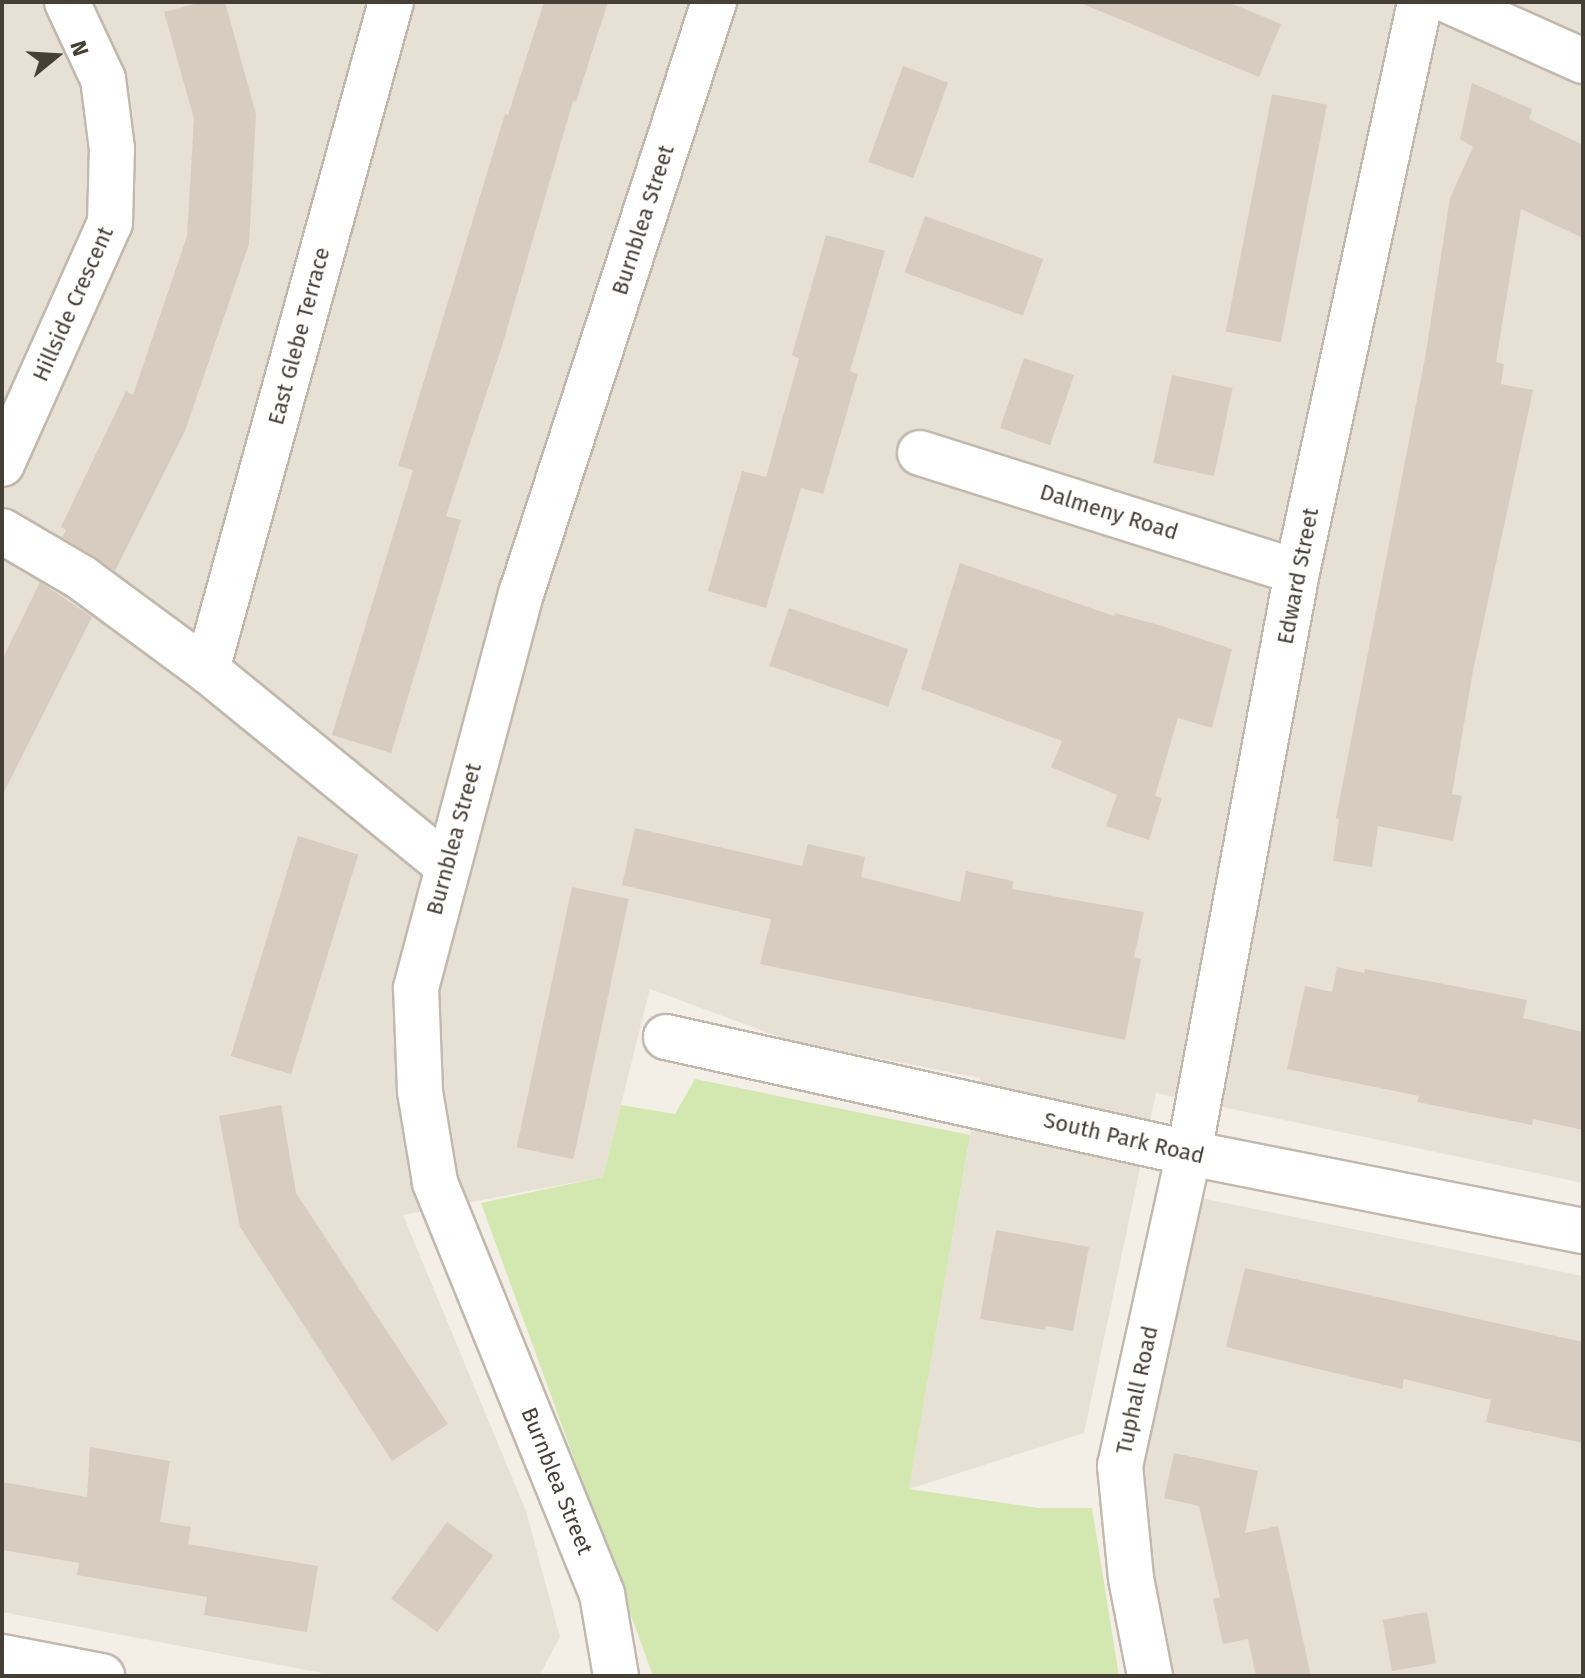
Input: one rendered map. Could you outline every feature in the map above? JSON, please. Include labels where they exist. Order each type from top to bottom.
[{"type":"street","name":"Hillside Crescent","points":[[2,464],[110,223],[112,149],[103,79],[67,2]]},
{"type":"street","name":"East Glebe Terrace","points":[[207,670],[391,2]]},
{"type":"street","name":"Burnblea Street","points":[[616,1676],[602,1594],[435,1182],[420,1091],[416,988],[446,865],[522,591],[714,2]]},
{"type":"street","name":"Edward Street","points":[[1189,1153],[1297,572],[1420,2]]},
{"type":"street","points":[[1469,5],[1583,61]]},
{"type":"street","name":"Dalmeny Road","points":[[920,453],[1297,572]]},
{"type":"street","points":[[2,531],[82,578],[207,670],[446,865]]},
{"type":"street","name":"South Park Road","points":[[666,1037],[1189,1153],[1583,1231]]},
{"type":"street","name":"Tuphall Road","points":[[1150,1676],[1131,1578],[1120,1466],[1189,1153]]},
{"type":"street","points":[[2,1657],[102,1676]]},
{"type":"shaded area","points":[[2,2],[1583,2],[1583,1183],[1156,1093],[1084,1433],[909,1489],[980,1078],[790,1041],[650,989],[603,1177],[403,1215],[526,1511],[560,1637],[539,1676],[338,1676],[2,1612]]},
{"type":"shaded area","points":[[1201,1198],[1583,1276],[1583,1676],[1173,1676],[1137,1498]]},
{"type":"green space","points":[[695,1079],[970,1135],[909,1489],[1039,1508],[1092,1508],[1119,1676],[653,1676],[481,1203],[603,1177],[621,1105],[675,1114]]},
{"type":"building","points":[[202,2],[225,2],[256,114],[249,244],[185,431],[115,571],[62,537],[66,530],[61,527],[126,391],[133,395],[187,236],[194,119],[164,12]]},
{"type":"building","points":[[544,2],[608,2],[576,102],[573,101],[502,346],[446,516],[461,520],[391,753],[332,735],[413,470],[398,466],[505,114],[508,115]]},
{"type":"building","points":[[1078,2],[1228,2],[1281,24],[1259,77]]},
{"type":"building","points":[[903,66],[948,82],[913,178],[868,162]]},
{"type":"building","points":[[1472,83],[1532,109],[1529,119],[1583,145],[1583,238],[1521,209],[1496,362],[1504,364],[1501,384],[1533,390],[1473,671],[1452,794],[1462,796],[1453,841],[1378,826],[1372,867],[1333,861],[1339,819],[1336,818],[1425,358],[1450,198],[1473,147],[1460,139]]},
{"type":"building","points":[[1272,94],[1327,105],[1281,342],[1226,332]]},
{"type":"building","points":[[925,216],[1043,259],[1023,315],[904,272]]},
{"type":"building","points":[[826,235],[885,251],[850,371],[858,374],[823,494],[801,488],[766,608],[708,591],[742,471],[766,477],[799,359],[792,355]]},
{"type":"building","points":[[1024,358],[1074,375],[1050,445],[1000,428]]},
{"type":"building","points":[[1172,375],[1233,388],[1214,476],[1153,463]]},
{"type":"building","points":[[960,563],[1114,616],[1115,613],[1162,626],[1232,649],[1212,728],[1178,718],[1155,796],[1162,798],[1149,840],[1106,826],[1117,795],[1051,767],[1062,741],[921,689]]},
{"type":"building","points":[[40,582],[92,617],[2,796],[2,660]]},
{"type":"building","points":[[789,608],[908,649],[888,707],[769,666]]},
{"type":"building","points":[[635,828],[802,866],[808,844],[865,857],[861,877],[960,902],[966,871],[1013,881],[1012,889],[1144,912],[1134,957],[1141,959],[1125,1040],[760,964],[771,919],[622,885]]},
{"type":"building","points":[[298,836],[358,854],[291,1074],[231,1056]]},
{"type":"building","points":[[572,887],[629,899],[573,1159],[517,1147]]},
{"type":"building","points":[[1337,967],[1364,973],[1365,969],[1527,1000],[1523,1018],[1583,1032],[1583,1130],[1533,1119],[1532,1125],[1417,1102],[1419,1096],[1287,1069],[1305,986],[1332,992]]},
{"type":"building","points":[[281,1105],[296,1193],[448,1424],[392,1461],[240,1227],[219,1116]]},
{"type":"building","points":[[996,1230],[1089,1247],[1073,1331],[1046,1326],[1045,1330],[980,1319]]},
{"type":"building","points":[[1245,1268],[1583,1342],[1583,1443],[1486,1422],[1491,1400],[1404,1379],[1402,1389],[1226,1347]]},
{"type":"building","points":[[90,1447],[170,1461],[160,1522],[191,1527],[188,1544],[318,1566],[307,1632],[204,1615],[207,1597],[77,1575],[79,1563],[2,1550],[2,1482],[87,1497]]},
{"type":"building","points":[[1174,1453],[1258,1471],[1245,1533],[1278,1526],[1311,1676],[1256,1676],[1248,1639],[1223,1644],[1213,1599],[1220,1597],[1199,1506],[1164,1498]]},
{"type":"building","points":[[447,1522],[493,1556],[437,1632],[391,1599]]},
{"type":"building","points":[[1427,1612],[1436,1663],[1392,1671],[1383,1620]]}]
